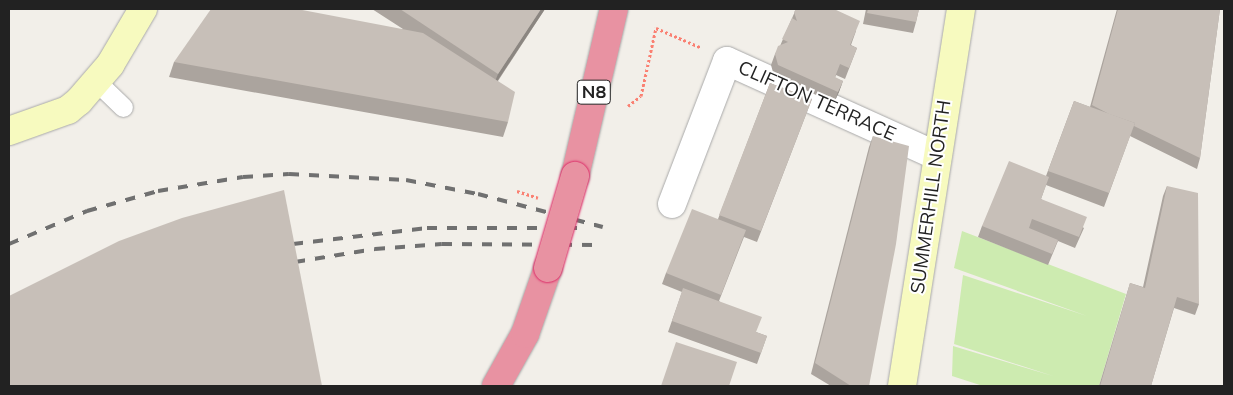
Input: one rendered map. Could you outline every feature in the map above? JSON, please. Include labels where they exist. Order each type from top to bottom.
[{"type":"highway","name":"N8","points":[[496,386],[525,334],[548,268],[574,176],[614,9]]},
{"type":"main road","points":[[9,131],[68,110],[97,82],[131,34],[143,9]]},
{"type":"main road","name":"SUMMERHILL NORTH","points":[[902,386],[961,9]]},
{"type":"street","name":"CLIFTON TERRACE","points":[[672,204],[727,61],[937,156]]},
{"type":"lane","points":[[97,82],[123,107]]},
{"type":"path","points":[[628,106],[641,96],[656,28],[710,50]]},
{"type":"path","points":[[517,191],[546,200]]},
{"type":"green space","points":[[962,231],[1126,294],[1099,386],[983,386],[952,376],[953,346],[1053,376],[954,344],[963,275],[1087,316],[954,268]]},
{"type":"building","points":[[211,9],[297,9],[423,33],[515,92],[508,122],[174,62]]},
{"type":"building","points":[[400,9],[541,9],[498,74]]},
{"type":"building","points":[[796,9],[834,9],[860,21],[850,45],[857,48],[849,68],[840,64],[835,77],[843,81],[838,92],[778,65],[775,54],[778,46],[788,42],[782,39],[792,18],[797,21],[794,12]]},
{"type":"building","points":[[868,9],[919,9],[916,22],[867,13]]},
{"type":"building","points":[[1118,9],[1220,9],[1200,158],[1134,126],[1135,123],[1109,114],[1092,105]]},
{"type":"building","points":[[770,83],[812,99],[761,231],[719,215]]},
{"type":"building","points":[[1074,101],[1135,123],[1109,193],[1048,171]]},
{"type":"building","points":[[873,136],[909,146],[896,244],[869,386],[851,386],[815,363]]},
{"type":"building","points":[[1009,161],[1049,177],[1041,199],[1087,217],[1079,237],[1032,219],[1029,228],[1058,240],[1052,254],[982,226]]},
{"type":"building","points":[[1167,186],[1198,193],[1199,304],[1177,297],[1151,386],[1100,386],[1130,283],[1145,288]]},
{"type":"building","points":[[284,190],[322,386],[9,386],[9,296],[119,241],[182,218]]},
{"type":"building","points":[[692,209],[746,230],[721,295],[666,273]]},
{"type":"building","points":[[683,288],[762,317],[756,332],[767,336],[761,353],[672,321]]},
{"type":"building","points":[[676,342],[737,362],[729,386],[661,386]]},
{"type":"railway","points":[[9,244],[87,211],[158,191],[243,177],[289,174],[406,180],[478,194],[603,227]]},
{"type":"railway","points":[[293,244],[427,228],[584,228]]},
{"type":"railway","points":[[295,262],[375,249],[442,244],[597,245]]}]
